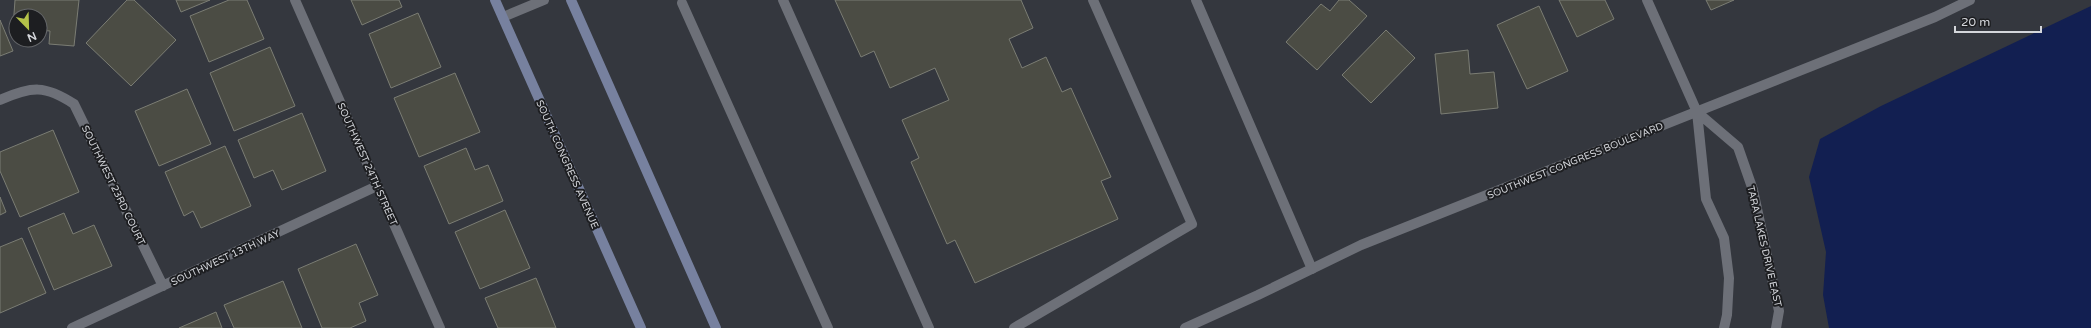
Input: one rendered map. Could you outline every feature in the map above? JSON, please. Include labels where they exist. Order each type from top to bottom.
[{"type":"main road","name":"SOUTH CONGRESS AVENUE","points":[[495,0],[641,328]]},
{"type":"main road","points":[[571,0],[716,328]]},
{"type":"street","name":"SOUTHWEST 24TH STREET","points":[[295,0],[440,328]]},
{"type":"street","points":[[503,17],[544,0]]},
{"type":"street","points":[[782,0],[929,328]]},
{"type":"street","points":[[1014,328],[1192,224],[1093,0]]},
{"type":"street","points":[[1196,0],[1312,269]]},
{"type":"street","name":"TARA LAKES DRIVE EAST","points":[[1647,0],[1697,112],[1706,199],[1724,238],[1728,272],[1727,315],[1724,328]]},
{"type":"street","name":"SOUTHWEST CONGRESS BOULEVARD","points":[[1185,328],[1361,245],[1935,17],[1970,0]]},
{"type":"street","points":[[682,3],[828,328]]},
{"type":"street","name":"SOUTHWEST 23RD COURT","points":[[0,100],[36,88],[56,92],[74,104],[162,286]]},
{"type":"street","name":"TARA LAKES DRIVE EAST","points":[[1697,112],[1738,147],[1753,190],[1780,312],[1776,328]]},
{"type":"street","name":"SOUTHWEST 13TH WAY","points":[[72,328],[377,186]]},
{"type":"water","points":[[2091,6],[2091,328],[1829,328],[1823,295],[1826,252],[1809,177],[1820,139],[1881,106]]},
{"type":"building","points":[[15,0],[79,0],[74,46],[49,44],[50,31],[48,31],[48,8],[14,8]]},
{"type":"building","points":[[127,0],[134,0],[176,40],[131,86],[86,43]]},
{"type":"building","points":[[176,0],[210,0],[181,12]]},
{"type":"building","points":[[229,0],[247,0],[264,39],[209,62],[190,16]]},
{"type":"building","points":[[351,0],[399,0],[402,7],[362,25]]},
{"type":"building","points":[[835,0],[1021,0],[1033,28],[1009,39],[1022,68],[1046,57],[1062,92],[1071,88],[1111,177],[1101,181],[1118,219],[975,283],[955,240],[947,244],[911,162],[919,158],[902,120],[949,100],[935,68],[890,88],[874,51],[861,57]]},
{"type":"building","points":[[1339,0],[1349,0],[1367,16],[1317,70],[1286,42],[1321,4],[1330,11]]},
{"type":"building","points":[[1559,0],[1605,0],[1614,19],[1577,37]]},
{"type":"building","points":[[1706,0],[1734,0],[1711,10]]},
{"type":"building","points":[[1539,6],[1568,71],[1527,89],[1497,25]]},
{"type":"building","points":[[418,13],[441,67],[391,88],[369,34]]},
{"type":"building","points":[[0,20],[8,39],[8,48],[12,48],[13,51],[0,56]]},
{"type":"building","points":[[1386,30],[1415,58],[1371,103],[1342,75]]},
{"type":"building","points":[[270,47],[295,106],[234,131],[210,73]]},
{"type":"building","points":[[1468,50],[1470,74],[1494,72],[1498,108],[1441,114],[1435,54]]},
{"type":"building","points":[[455,73],[480,132],[419,157],[394,98]]},
{"type":"building","points":[[187,89],[211,144],[159,166],[135,111]]},
{"type":"building","points":[[302,113],[326,171],[282,190],[273,170],[254,178],[238,140]]},
{"type":"building","points":[[53,130],[79,192],[20,217],[0,171],[0,152]]},
{"type":"building","points":[[225,146],[251,206],[201,228],[193,211],[184,216],[165,172]]},
{"type":"building","points":[[466,148],[475,170],[488,165],[503,201],[449,224],[424,166]]},
{"type":"building","points":[[0,197],[6,212],[0,215]]},
{"type":"building","points":[[505,210],[530,268],[480,289],[455,232]]},
{"type":"building","points":[[64,213],[73,234],[94,225],[112,266],[54,290],[28,228]]},
{"type":"building","points":[[22,238],[46,293],[0,313],[0,247]]},
{"type":"building","points":[[356,244],[378,295],[359,303],[366,321],[350,328],[322,328],[298,269]]},
{"type":"building","points":[[536,278],[556,328],[498,328],[485,298]]},
{"type":"building","points":[[283,281],[302,328],[234,328],[224,305]]},
{"type":"building","points":[[216,312],[222,328],[179,328]]}]
